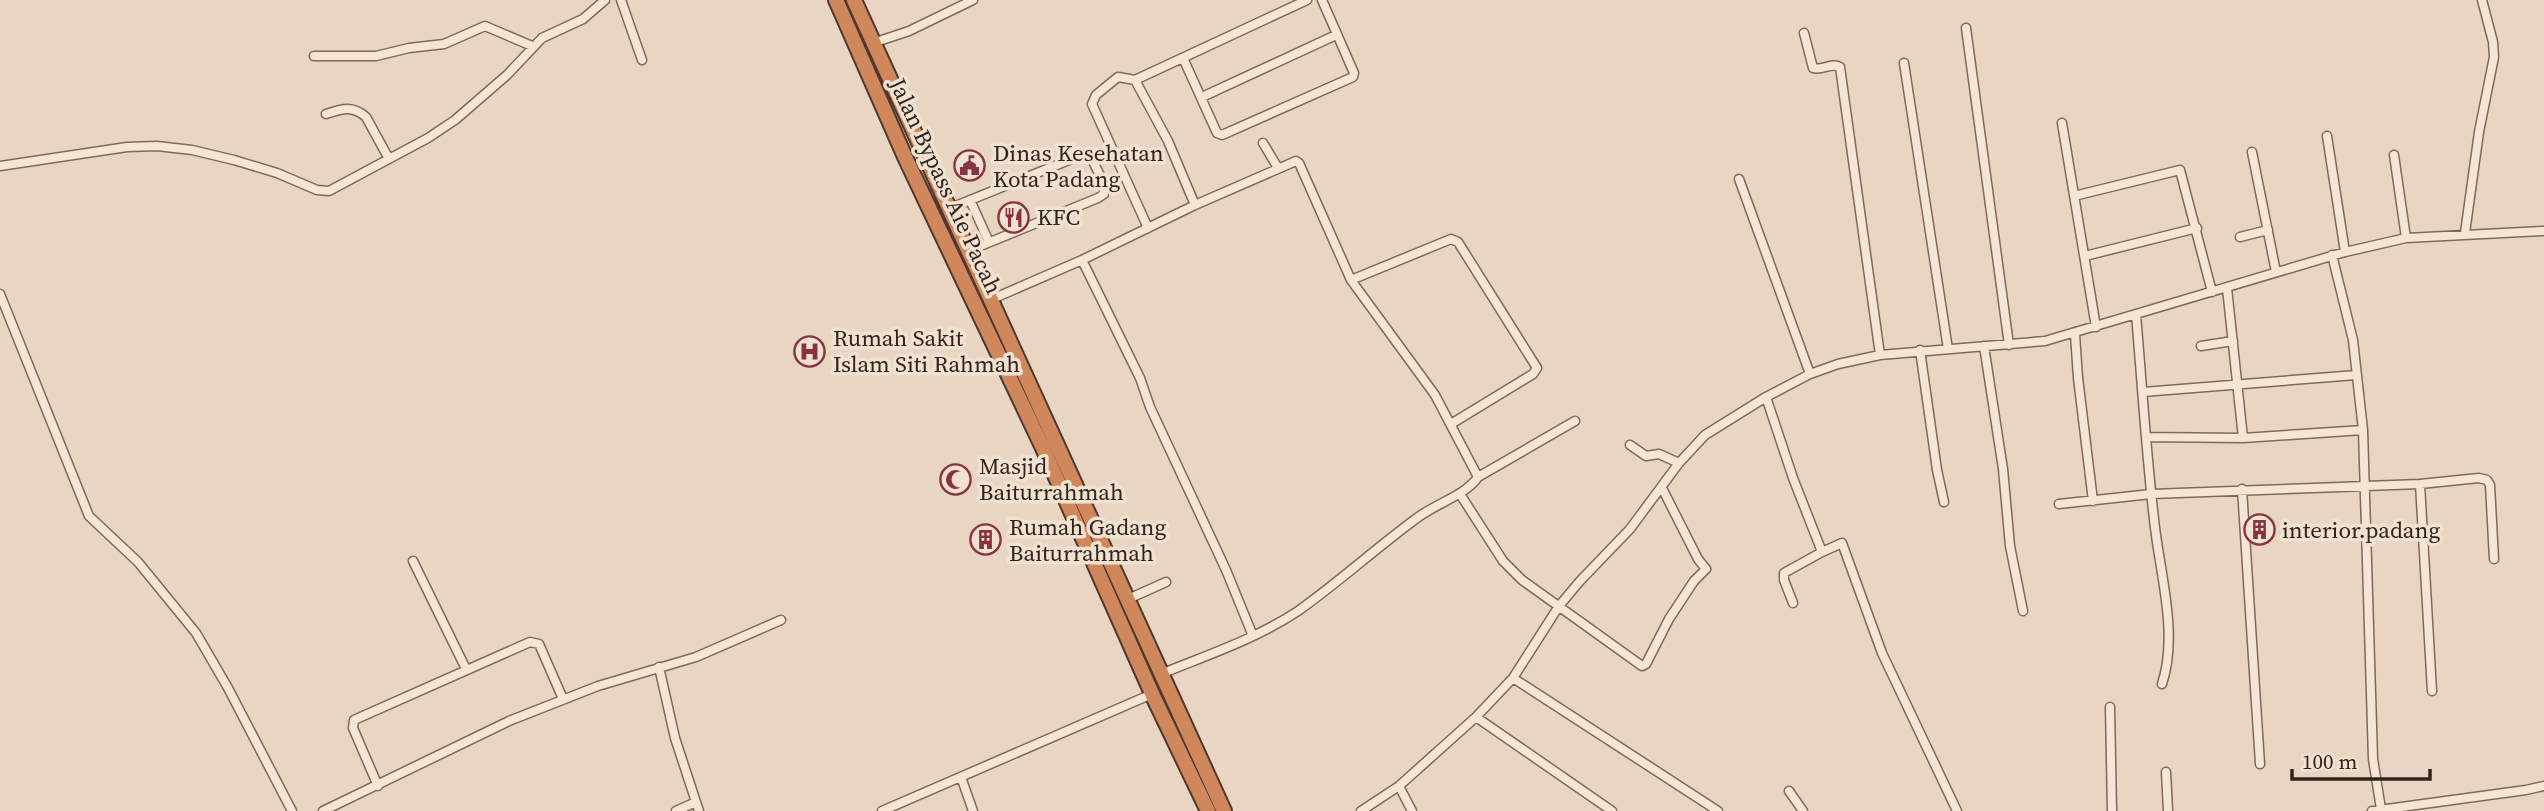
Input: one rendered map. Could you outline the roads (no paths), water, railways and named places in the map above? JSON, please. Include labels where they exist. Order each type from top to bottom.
[{"type":"highway","name":"Jalan Bypass Aie Pacah","points":[[836,0],[905,157],[1101,559],[1152,694],[1208,811]]},
{"type":"highway","points":[[854,0],[990,300],[1101,559],[1126,600],[1224,811]]},
{"type":"street","points":[[0,166],[116,149],[157,146],[192,150],[234,160],[324,191],[337,188],[455,120],[507,75],[542,38],[583,19],[605,0]]},
{"type":"street","points":[[621,0],[642,60]]},
{"type":"street","points":[[873,43],[909,31],[973,0]]},
{"type":"street","points":[[1148,228],[1092,104],[1096,95],[1118,77],[1135,80],[1307,0]]},
{"type":"street","points":[[1183,58],[1217,133],[1222,135],[1353,77],[1354,73],[1335,35],[1322,0]]},
{"type":"street","points":[[2465,233],[2479,132],[2494,57],[2492,34],[2483,0]]},
{"type":"street","points":[[314,56],[376,56],[444,44],[485,26],[533,46]]},
{"type":"street","points":[[1966,28],[2009,345]]},
{"type":"street","points":[[1804,33],[1813,68],[1835,65],[1840,67],[1880,355]]},
{"type":"street","points":[[1202,97],[1335,35]]},
{"type":"street","points":[[1904,64],[1948,349]]},
{"type":"street","points":[[1135,80],[1168,141],[1195,205]]},
{"type":"street","points":[[326,114],[350,107],[360,112],[366,117],[389,159]]},
{"type":"street","points":[[2062,123],[2096,327]]},
{"type":"street","points":[[2327,136],[2345,252]]},
{"type":"street","points":[[1262,143],[1278,168]]},
{"type":"street","points":[[2252,152],[2276,272]]},
{"type":"street","points":[[948,209],[1084,154],[1091,157],[1104,184],[1104,194],[1098,198],[968,251]]},
{"type":"street","points":[[2394,155],[2406,237]]},
{"type":"street","points":[[990,300],[1082,261],[1195,205],[1294,161],[1299,163],[1351,280],[1435,396],[1478,478]]},
{"type":"street","points":[[2074,197],[2179,169],[2212,292]]},
{"type":"street","points":[[1739,180],[1810,374]]},
{"type":"street","points":[[970,200],[989,242]]},
{"type":"street","points":[[2085,256],[2197,228]]},
{"type":"street","points":[[2240,237],[2268,230]]},
{"type":"street","points":[[1360,811],[1399,786],[1476,717],[1513,678],[1559,606],[1630,529],[1679,463],[1705,435],[1766,397],[1810,374],[1838,364],[1880,355],[2046,341],[2345,252],[2406,237],[2544,231]]},
{"type":"street","points":[[1351,280],[1451,239],[1458,242],[1536,368],[1533,374],[1451,424]]},
{"type":"street","points":[[2332,256],[2353,340],[2363,430],[2376,810],[2544,786]]},
{"type":"street","points":[[1082,261],[1140,378],[1150,407],[1226,570],[1253,636]]},
{"type":"street","points":[[2227,288],[2243,438]]},
{"type":"street","points":[[0,294],[89,516],[138,562],[196,633],[292,811]]},
{"type":"street","points":[[2136,315],[2158,565],[2164,581],[2167,613],[2168,656],[2162,684]]},
{"type":"street","points":[[2075,334],[2076,365],[2094,501]]},
{"type":"street","points":[[2201,346],[2233,341]]},
{"type":"street","points":[[1984,346],[2003,469],[2010,545],[2023,611]]},
{"type":"street","points":[[1920,351],[1944,502]]},
{"type":"street","points":[[2143,392],[2356,375]]},
{"type":"street","points":[[1766,397],[1793,478],[1822,552]]},
{"type":"street","points":[[1161,674],[1253,636],[1298,610],[1419,516],[1460,494],[1478,478],[1575,421]]},
{"type":"street","points":[[2146,437],[2243,438],[2363,430]]},
{"type":"street","points":[[1630,445],[1646,456],[1659,454],[1679,463]]},
{"type":"street","points":[[2059,504],[2151,494],[2420,484],[2479,478],[2488,482],[2494,559]]},
{"type":"street","points":[[2420,484],[2432,691]]},
{"type":"street","points":[[1460,494],[1503,561],[1521,580],[1638,664],[1646,664],[1669,619],[1694,581],[1706,569],[1698,559],[1662,488]]},
{"type":"street","points":[[2242,489],[2260,764]]},
{"type":"street","points":[[1793,603],[1784,573],[1842,543],[1882,653],[1957,811]]},
{"type":"street","points":[[413,561],[466,669]]},
{"type":"street","points":[[1126,600],[1166,582]]},
{"type":"street","points":[[323,811],[509,721],[563,699],[696,657],[781,620]]},
{"type":"street","points":[[378,786],[352,721],[524,643],[539,644],[563,699]]},
{"type":"street","points":[[659,667],[675,738],[697,807],[676,811]]},
{"type":"street","points":[[1513,678],[1718,811]]},
{"type":"street","points":[[882,811],[1152,694]]},
{"type":"street","points":[[2110,707],[2112,811]]},
{"type":"street","points":[[1476,717],[1612,811]]},
{"type":"street","points":[[2166,772],[2168,811]]},
{"type":"street","points":[[961,777],[973,811]]},
{"type":"street","points":[[1399,786],[1412,811]]},
{"type":"street","points":[[1789,792],[1803,811]]},
{"type":"place","name":"Dinas Kesehatan Kota Padang","points":[[970,166]]},
{"type":"place","name":"KFC","points":[[1014,217]]},
{"type":"place","name":"Rumah Sakit Islam Siti Rahmah","points":[[810,351]]},
{"type":"place","name":"Masjid Baiturrahmah","points":[[956,479]]},
{"type":"place","name":"interior.padang","points":[[2259,530]]},
{"type":"place","name":"Rumah Gadang Baiturrahmah","points":[[986,540]]}]
